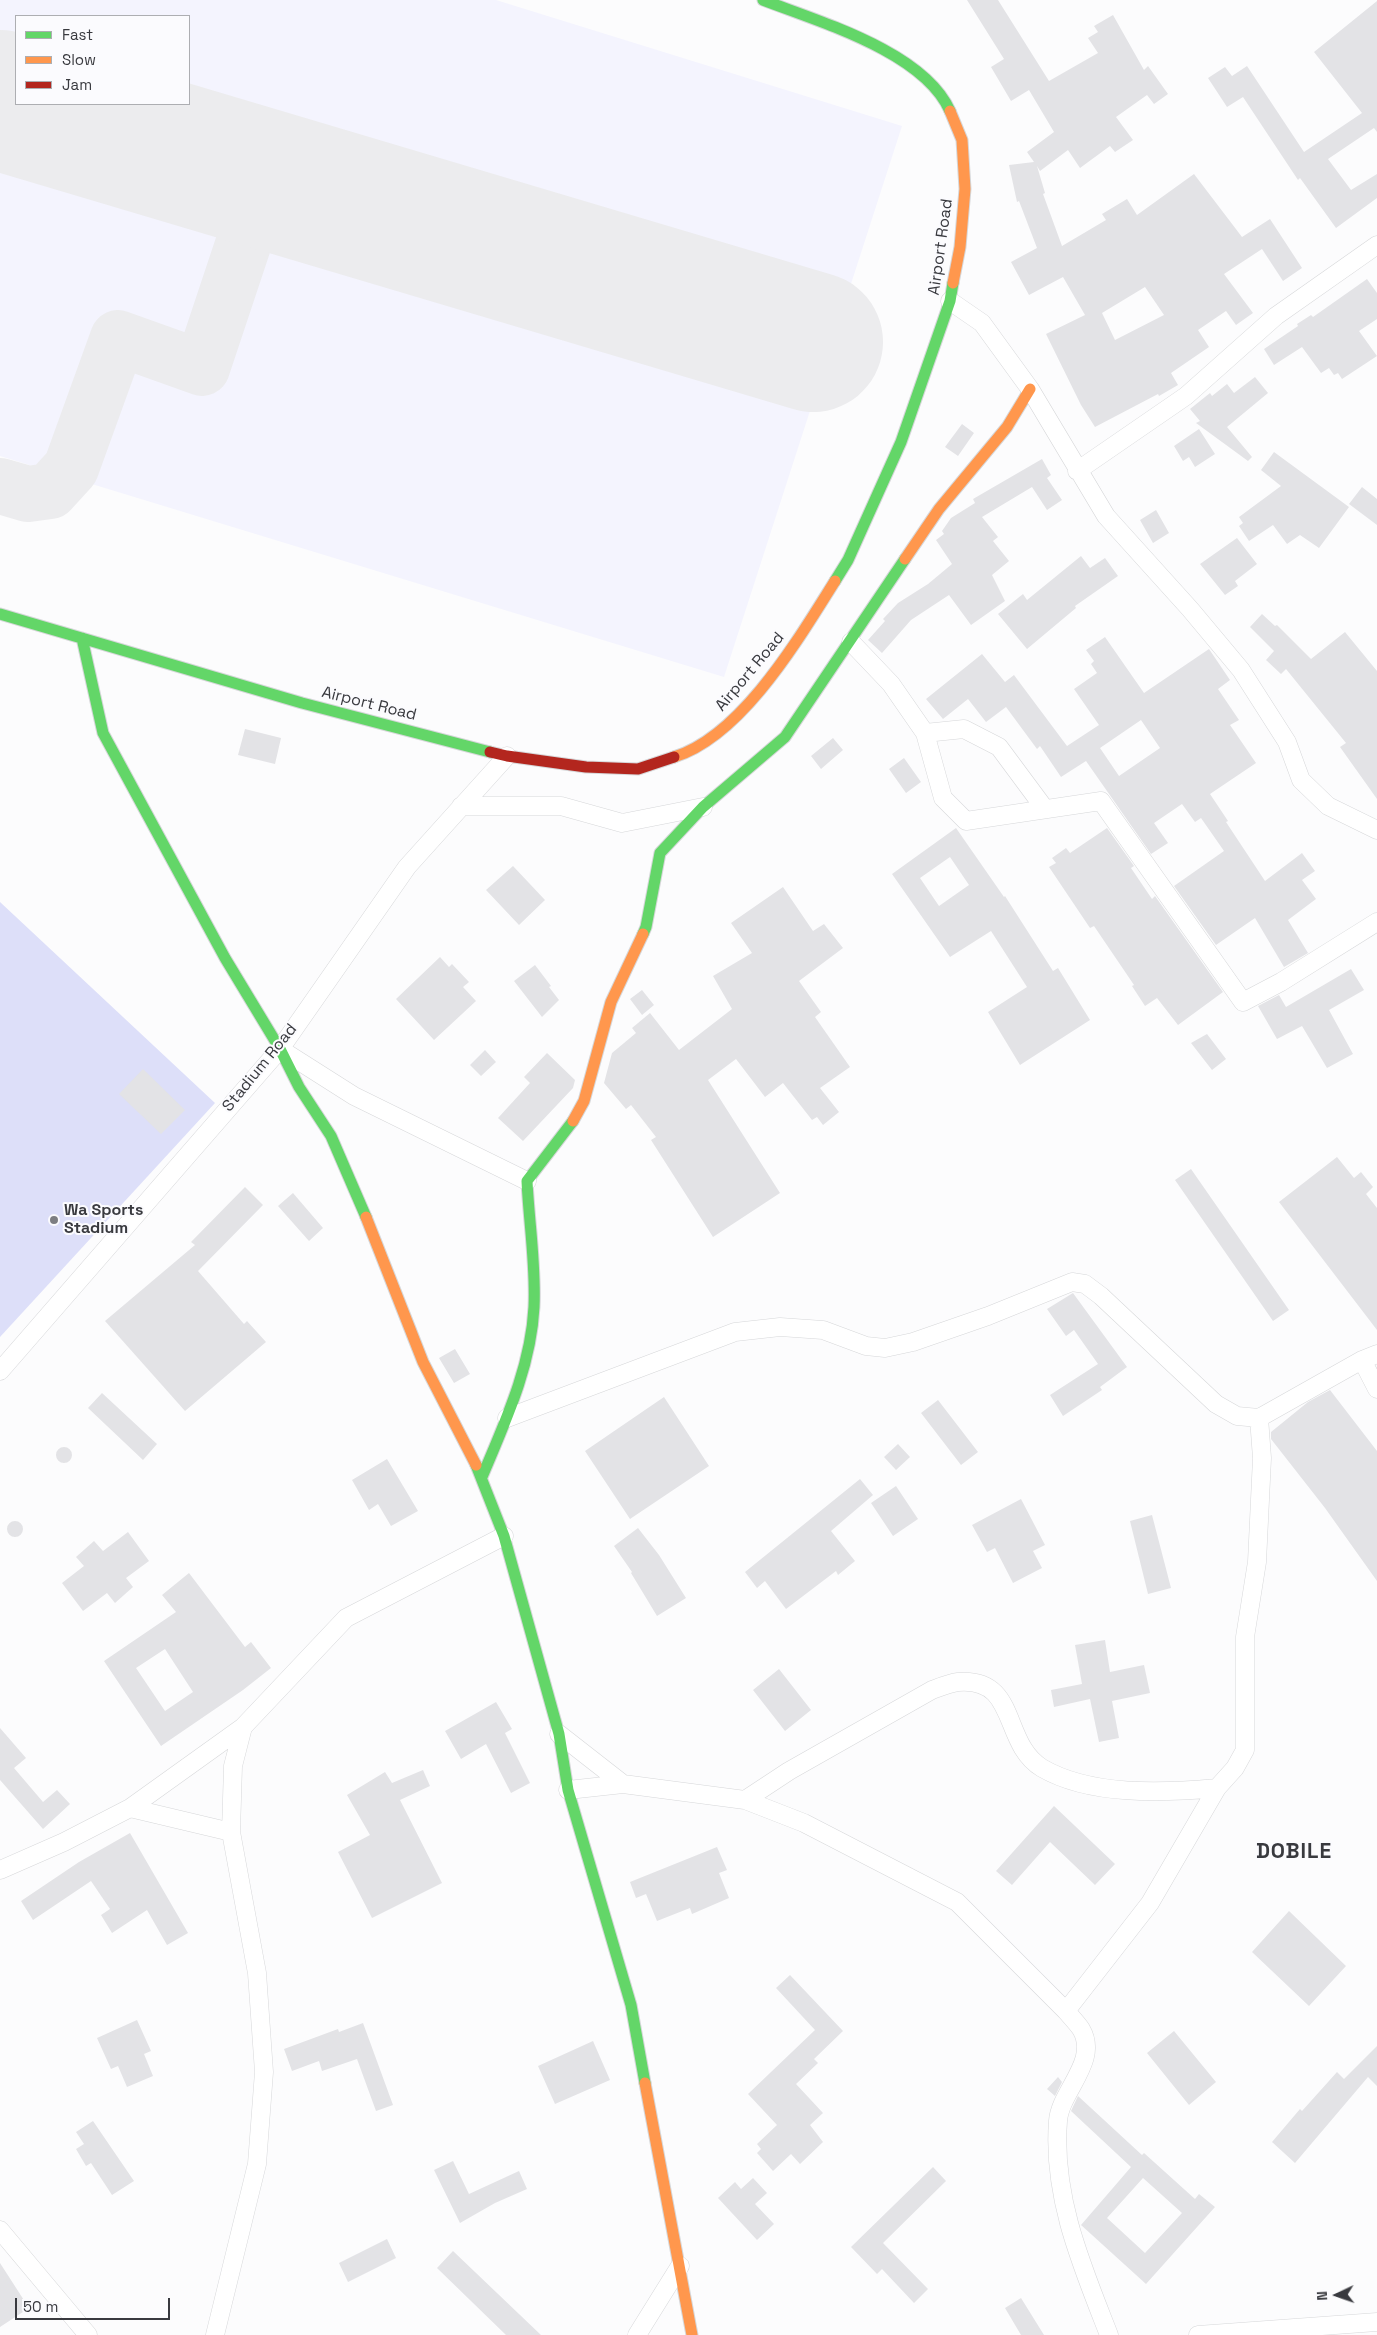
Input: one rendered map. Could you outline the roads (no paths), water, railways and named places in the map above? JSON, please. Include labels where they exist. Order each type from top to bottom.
[{"type":"main road","name":"Airport Road","points":[[0,614],[302,703],[507,756],[586,767],[638,769],[688,753],[733,720],[787,658],[848,560],[900,442],[950,301],[960,247],[965,189],[962,140],[943,96],[906,62],[854,36],[763,0]]},
{"type":"main road","points":[[482,1477],[524,1370],[534,1309],[534,1281],[527,1181],[571,1125],[584,1101],[611,1002],[646,927],[660,853],[703,807],[785,737],[851,642],[939,509],[1007,426],[1030,389]]},
{"type":"main road","points":[[82,638],[103,733],[225,958],[280,1048],[299,1087],[331,1136],[380,1251],[423,1362],[482,1477],[504,1536],[558,1734],[568,1790],[631,2005],[692,2335]]},
{"type":"street","points":[[1077,470],[1186,396],[1276,316],[1377,245]]},
{"type":"street","points":[[950,301],[982,322],[1030,389],[1106,516],[1190,609],[1241,670],[1287,742],[1301,780],[1328,806],[1377,830]]},
{"type":"street","points":[[851,642],[891,684],[925,733],[943,798],[966,821],[1101,801],[1243,1002],[1280,982],[1377,922]]},
{"type":"street","points":[[925,733],[964,729],[999,748],[1045,810]]},
{"type":"street","name":"Stadium Road","points":[[0,1371],[280,1048],[406,867],[507,756]]},
{"type":"street","points":[[461,806],[561,806],[622,824],[703,807]]},
{"type":"street","points":[[280,1048],[354,1096],[527,1181]]},
{"type":"street","points":[[506,1418],[736,1332],[780,1327],[823,1330],[866,1346],[885,1348],[913,1342],[988,1316],[1072,1282],[1085,1284],[1101,1296],[1216,1404],[1237,1416],[1259,1418],[1369,1357],[1377,1389]]},
{"type":"street","points":[[1066,2011],[1150,1903],[1217,1788],[1235,1768],[1245,1750],[1245,1637],[1257,1562],[1262,1458],[1259,1418]]},
{"type":"street","points":[[0,1870],[64,1842],[130,1808],[243,1727],[346,1618],[504,1536]]},
{"type":"street","points":[[745,1800],[789,1770],[932,1690],[957,1682],[977,1684],[990,1688],[1002,1700],[1019,1744],[1039,1766],[1062,1778],[1083,1785],[1138,1790],[1217,1788]]},
{"type":"street","points":[[215,2335],[257,2164],[264,2072],[257,1973],[231,1832],[233,1766],[243,1727]]},
{"type":"street","points":[[558,1734],[623,1784]]},
{"type":"street","points":[[568,1790],[623,1784],[745,1800],[804,1823],[957,1902],[1066,2011],[1082,2030],[1086,2046],[1084,2064],[1063,2100],[1058,2120],[1058,2144],[1064,2212],[1109,2335]]},
{"type":"street","points":[[130,1808],[231,1832]]},
{"type":"street","points":[[0,2230],[88,2335]]},
{"type":"street","points":[[637,2335],[680,2266]]},
{"type":"street","points":[[1198,2335],[1377,2322]]},
{"type":"place","name":"Wa Sports Stadium","points":[[54,1220]]},
{"type":"district","name":"DOBILE","points":[[1294,1852]]}]
